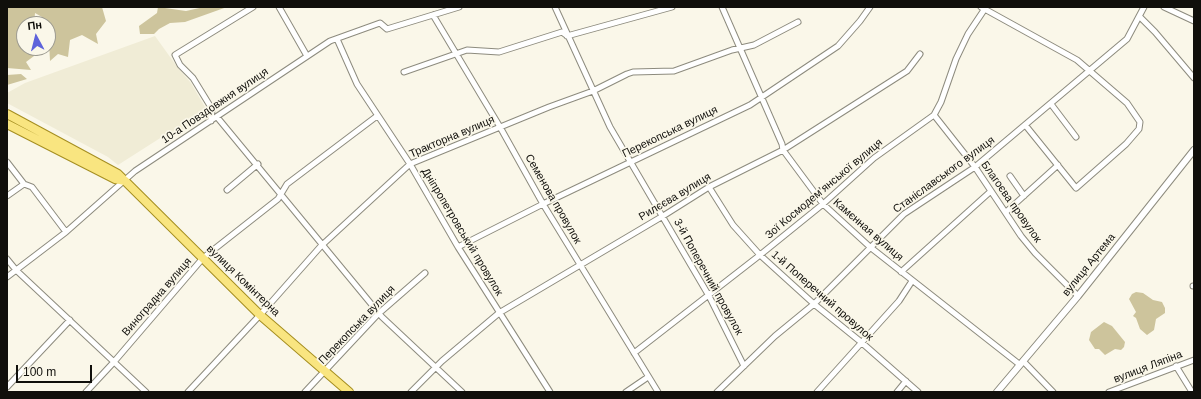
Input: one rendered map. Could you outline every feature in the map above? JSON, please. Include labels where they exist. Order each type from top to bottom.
[{"type":"main road","name":"вулиця Комінтерна","points":[[7,114],[118,174],[260,316],[349,392]]},
{"type":"main road","points":[[7,124],[115,179],[126,181]]},
{"type":"street","points":[[211,121],[212,109],[193,78],[180,65],[174,55],[253,7]]},
{"type":"street","points":[[279,7],[307,56]]},
{"type":"street","name":"10-а Повздовжня вулиця","points":[[7,277],[66,232],[126,181],[134,171],[330,41],[380,23],[387,28],[459,7]]},
{"type":"street","name":"3-й Поперечний провулок","points":[[555,7],[610,127],[709,296],[744,366]]},
{"type":"street","points":[[404,72],[455,52],[477,49],[499,52],[562,32],[567,36],[672,7]]},
{"type":"street","name":"Камєнная вулиця","points":[[722,7],[782,144],[783,150],[823,204],[870,247],[912,281],[1022,363],[1054,392]]},
{"type":"street","name":"Перекопська вулиця","points":[[458,247],[543,204],[750,105],[838,46],[870,7]]},
{"type":"street","name":"Станіславського вулиця","points":[[717,392],[775,336],[814,304],[904,214],[975,167],[1026,126],[1127,39],[1144,7]]},
{"type":"street","points":[[1164,7],[1194,21]]},
{"type":"street","points":[[984,8],[1077,60],[1127,104],[1140,122],[1139,129],[1126,144],[1076,188],[1026,126]]},
{"type":"street","name":"Зої Космодем’янської вулиця","points":[[634,353],[677,318],[709,296],[823,204],[874,158],[934,115],[941,102],[956,59],[968,34],[984,8]]},
{"type":"street","name":"Семенова провулок","points":[[432,15],[580,266],[658,392]]},
{"type":"street","points":[[1140,17],[1155,32],[1194,78]]},
{"type":"street","name":"Тракторна вулиця","points":[[188,392],[260,316],[322,246],[410,164],[446,148],[500,128],[549,106],[593,91],[633,72],[674,71],[754,44],[798,22]]},
{"type":"street","name":"Дніпропетровський провулок","points":[[337,39],[357,84],[410,164],[458,247],[550,392]]},
{"type":"street","name":"Рилєєва вулиця","points":[[411,392],[442,360],[499,313],[580,266],[709,187],[783,150],[906,70],[920,54]]},
{"type":"street","points":[[1051,104],[1076,137]]},
{"type":"street","name":"Благоєва провулок","points":[[934,115],[975,167],[1006,212],[1020,236],[1078,296]]},
{"type":"street","name":"Виноградна вулиця","points":[[86,392],[113,363],[203,258],[278,199],[287,184],[377,116]]},
{"type":"street","points":[[217,117],[258,164],[280,194],[378,314],[434,368],[462,392]]},
{"type":"street","name":"вулиця Артема","points":[[997,392],[1078,296],[1194,150]]},
{"type":"street","points":[[7,162],[24,184],[32,187],[66,232]]},
{"type":"street","points":[[227,190],[258,164]]},
{"type":"street","points":[[1006,212],[1058,165]]},
{"type":"street","points":[[1010,176],[1024,196]]},
{"type":"street","points":[[7,196],[24,184]]},
{"type":"street","name":"1-й Поперечний провулок","points":[[709,187],[733,224],[760,255],[814,304],[861,342],[918,392]]},
{"type":"street","points":[[901,272],[991,191]]},
{"type":"street","points":[[7,259],[16,270],[70,320],[113,363],[146,392]]},
{"type":"street","name":"Перекопська вулиця","points":[[305,392],[378,314],[425,273]]},
{"type":"street","points":[[817,392],[899,301],[912,281]]},
{"type":"street","points":[[7,387],[70,320]]},
{"type":"street","name":"вулиця Ляпіна","points":[[1109,392],[1194,360]]},
{"type":"street","points":[[1176,366],[1192,392]]},
{"type":"street","points":[[626,392],[648,378]]},
{"type":"street","points":[[897,392],[906,381]]},
{"type":"shaded area","points":[[7,7],[102,7],[106,21],[96,34],[98,44],[82,35],[70,40],[68,57],[58,54],[56,56],[56,16],[40,16],[35,13],[35,16],[16,16],[16,56],[34,56],[26,62],[31,70],[7,68]]},
{"type":"shaded area","points":[[158,7],[186,11],[204,7],[227,7],[185,22],[170,23],[159,29],[154,34],[140,34],[139,26],[157,13]]},
{"type":"shaded area","points":[[155,36],[191,83],[209,114],[172,137],[165,135],[118,165],[108,157],[7,103],[7,93],[25,83]]},
{"type":"shaded area","points":[[50,56],[56,56],[50,61]]},
{"type":"shaded area","points":[[21,74],[27,79],[7,85],[7,75]]},
{"type":"shaded area","points":[[1136,292],[1143,293],[1153,300],[1162,302],[1165,308],[1165,313],[1156,319],[1154,330],[1147,335],[1140,329],[1136,318],[1133,316],[1136,312],[1129,299],[1132,294]]},
{"type":"shaded area","points":[[1104,322],[1112,326],[1125,342],[1124,347],[1121,350],[1115,349],[1105,355],[1099,349],[1095,349],[1089,340],[1091,332]]}]
